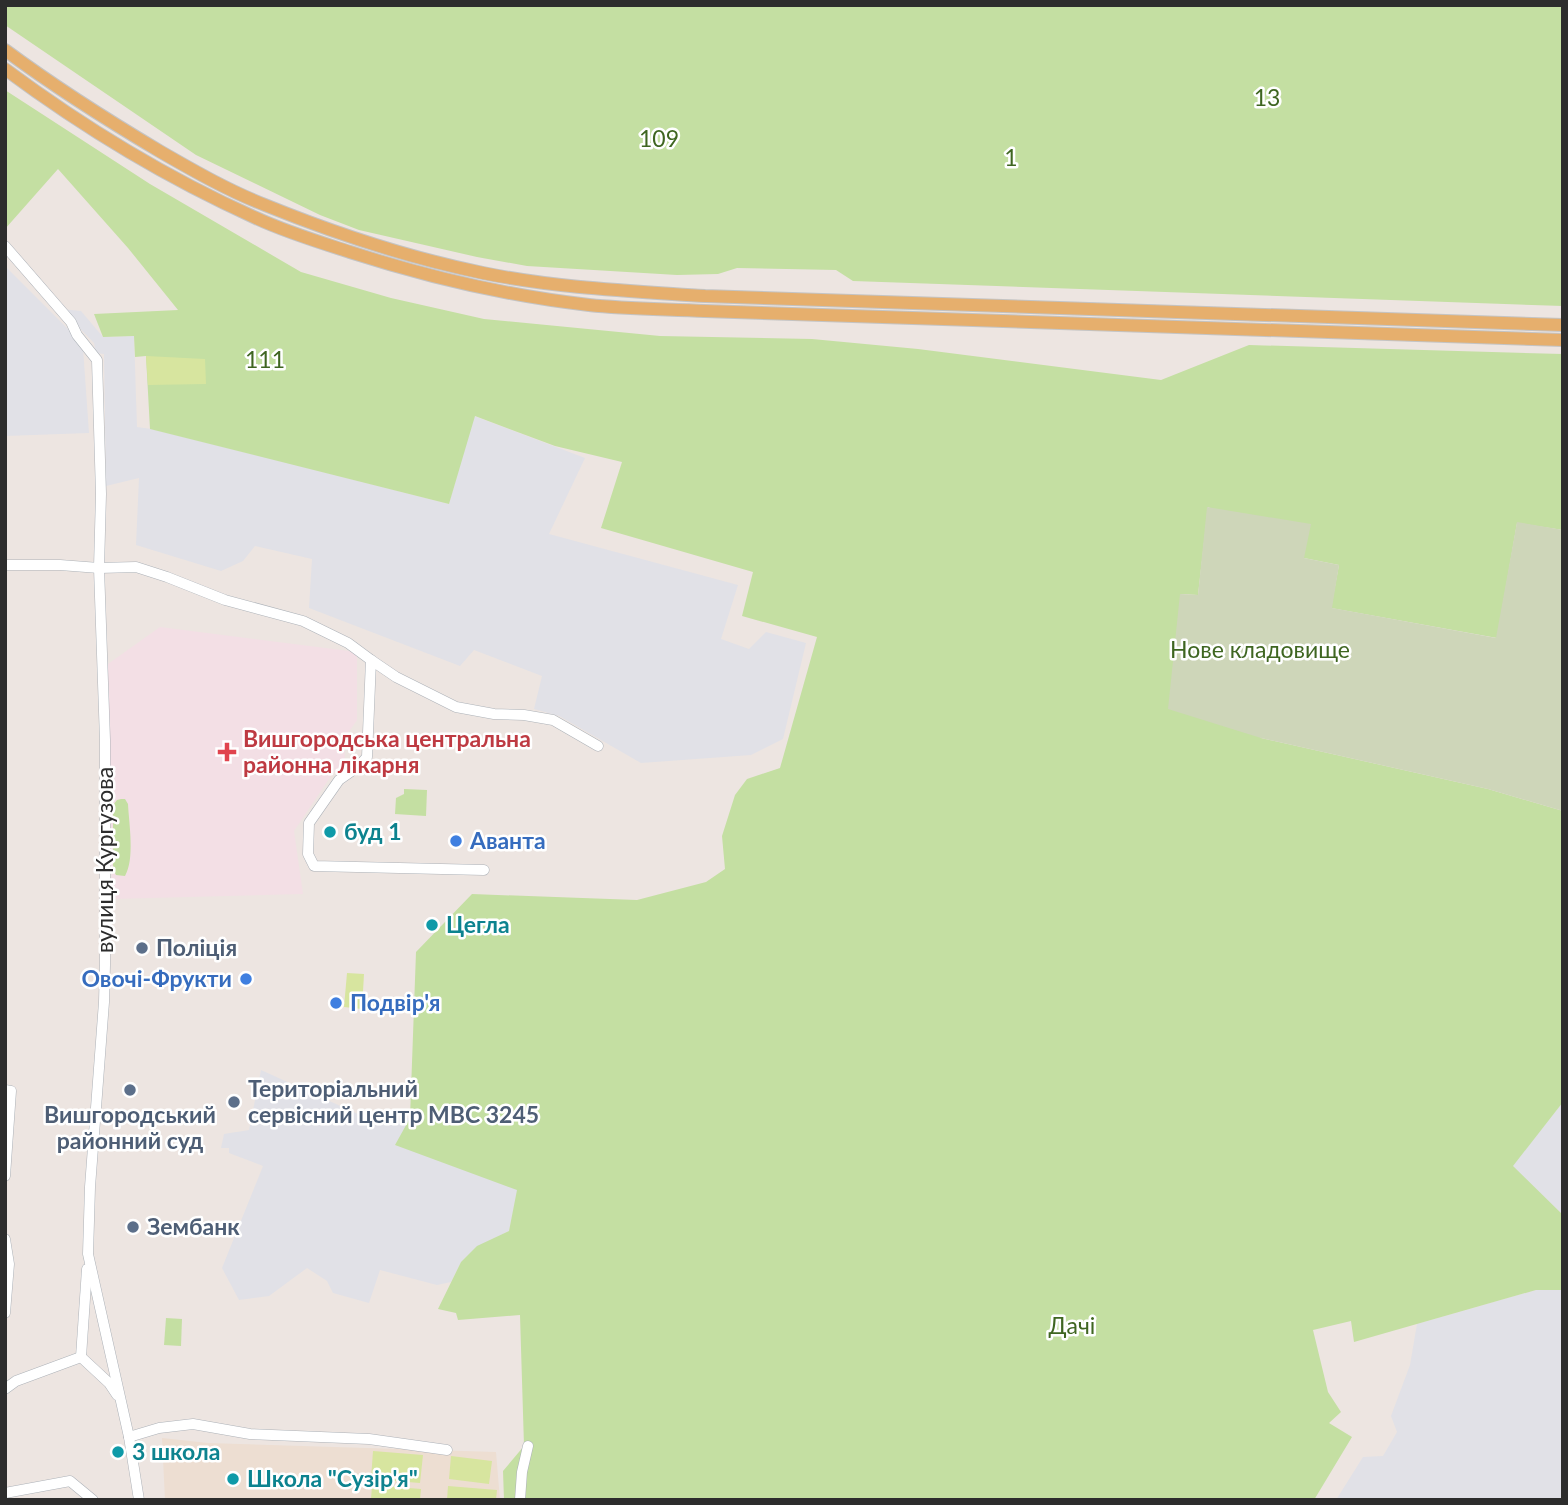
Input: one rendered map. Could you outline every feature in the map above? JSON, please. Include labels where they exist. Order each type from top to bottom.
[{"type":"main road","points":[[5,50],[107,120],[197,172],[263,205],[404,253],[483,273],[592,289],[705,296],[1563,325]]},
{"type":"main road","points":[[5,69],[103,136],[187,185],[258,219],[398,268],[482,288],[589,305],[705,312],[1563,340]]},
{"type":"street","name":"вулиця Кургузова","points":[[5,246],[71,322],[77,335],[97,360],[101,494],[99,568],[105,751],[104,990],[89,1188],[88,1254],[129,1437],[139,1500]]},
{"type":"street","points":[[5,565],[136,567],[225,600],[303,621],[348,643],[396,677],[456,707],[553,720],[598,746]]},
{"type":"street","points":[[371,660],[367,757],[339,780],[309,823],[308,854],[314,866],[484,870]]},
{"type":"street","points":[[5,1090],[11,1091],[5,1177]]},
{"type":"street","points":[[5,1239],[9,1264],[5,1312]]},
{"type":"street","points":[[81,1357],[88,1254]]},
{"type":"street","points":[[5,1389],[16,1381],[81,1357]]},
{"type":"street","points":[[81,1357],[109,1383],[120,1400]]},
{"type":"street","points":[[129,1437],[159,1428],[192,1424],[250,1434],[369,1439],[447,1450]]},
{"type":"street","points":[[520,1500],[522,1472],[528,1446]]},
{"type":"street","points":[[5,1493],[70,1481],[93,1500]]},
{"type":"shaded area","points":[[5,266],[72,333],[83,348],[89,433],[5,436]]},
{"type":"shaded area","points":[[61,309],[81,311],[103,337],[134,336],[137,427],[159,430],[449,504],[474,416],[585,458],[549,534],[738,585],[721,639],[749,649],[766,632],[806,643],[783,739],[751,755],[641,763],[559,716],[534,709],[542,676],[474,650],[460,666],[309,608],[312,559],[255,546],[243,561],[221,571],[136,545],[139,478],[106,486],[104,354],[96,353],[94,343]]},
{"type":"shaded area","name":"Вишгородська центральна районна лікарня","points":[[160,627],[357,652],[357,720],[344,739],[345,765],[333,773],[294,831],[303,894],[112,899],[108,664]]},
{"type":"shaded area","points":[[261,1070],[369,1119],[410,1118],[518,1190],[509,1231],[477,1247],[461,1262],[451,1282],[437,1285],[380,1270],[369,1303],[333,1293],[327,1281],[307,1268],[269,1296],[239,1300],[222,1268],[263,1166],[229,1153],[229,1148],[221,1148],[224,1134],[249,1130]]},
{"type":"shaded area","points":[[1563,1102],[1563,1215],[1512,1166]]},
{"type":"shaded area","points":[[1536,1290],[1563,1290],[1563,1500],[1336,1500],[1363,1457],[1383,1456],[1397,1432],[1391,1416],[1410,1365],[1417,1324]]},
{"type":"shaded area","points":[[162,1438],[208,1443],[496,1452],[500,1500],[165,1500]]},
{"type":"green space","points":[[5,5],[1563,5],[1563,306],[853,281],[836,270],[737,268],[718,274],[677,275],[527,266],[477,257],[359,230],[320,215],[196,155],[5,25]]},
{"type":"green space","points":[[5,90],[150,184],[301,272],[391,298],[484,319],[660,336],[812,339],[918,349],[1161,380],[1249,345],[1563,354],[1563,530],[1517,523],[1497,638],[1331,608],[1339,565],[1304,558],[1208,507],[1198,595],[1180,594],[1261,738],[1488,789],[1563,811],[1563,1102],[1513,1166],[1563,1215],[1563,1290],[1536,1290],[1354,1342],[1351,1321],[1313,1330],[1328,1392],[1341,1412],[1329,1423],[1352,1437],[1314,1500],[504,1500],[503,1471],[524,1446],[520,1315],[458,1320],[456,1313],[438,1309],[461,1262],[477,1246],[509,1231],[517,1190],[395,1145],[410,1118],[416,952],[472,894],[637,900],[706,882],[725,869],[722,836],[735,795],[747,779],[780,768],[817,637],[742,616],[753,572],[601,528],[622,462],[555,446],[475,416],[449,504],[150,429],[146,356],[135,357],[134,336],[103,337],[94,314],[178,310],[128,248],[58,169],[5,229]]},
{"type":"green space","points":[[146,356],[205,359],[206,384],[148,385]]},
{"type":"green space","name":"Нове кладовище","points":[[1207,507],[1311,524],[1304,558],[1339,565],[1332,608],[1496,638],[1517,522],[1563,530],[1563,811],[1488,789],[1261,738],[1168,709],[1180,594],[1198,595]]},
{"type":"green space","points":[[404,789],[427,790],[426,816],[395,814],[396,798],[404,794]]},
{"type":"green space","points":[[125,799],[128,804],[131,851],[125,876],[116,875],[113,869],[113,805],[117,800]]},
{"type":"green space","points":[[347,973],[364,974],[362,1009],[344,1007]]},
{"type":"green space","points":[[166,1318],[182,1319],[181,1346],[164,1345]]},
{"type":"green space","points":[[373,1451],[423,1455],[420,1483],[371,1479]]},
{"type":"green space","points":[[451,1456],[492,1461],[489,1484],[449,1479]]},
{"type":"green space","points":[[372,1485],[421,1489],[420,1500],[371,1500]]},
{"type":"green space","points":[[448,1486],[497,1490],[496,1500],[447,1500]]},
{"type":"place","name":"Вишгородська центральна районна лікарня","points":[[227,752]]},
{"type":"place","name":"буд 1","points":[[330,832]]},
{"type":"place","name":"Аванта","points":[[456,841]]},
{"type":"place","name":"Цегла","points":[[432,925]]},
{"type":"place","name":"Поліція","points":[[142,948]]},
{"type":"place","name":"Овочі-Фрукти","points":[[246,979]]},
{"type":"place","name":"Подвір'я","points":[[336,1003]]},
{"type":"place","name":"Вишгородський районний суд","points":[[130,1090]]},
{"type":"place","name":"Територіальний сервісний центр МВС 3245","points":[[234,1102]]},
{"type":"place","name":"Зембанк","points":[[133,1227]]},
{"type":"place","name":"3 школа","points":[[118,1452]]},
{"type":"place","name":"Школа \"Сузір'я\"","points":[[233,1479]]},
{"type":"park label","name":"13","points":[[1267,98]]},
{"type":"park label","name":"109","points":[[659,139]]},
{"type":"park label","name":"1","points":[[1011,158]]},
{"type":"park label","name":"111","points":[[265,360]]},
{"type":"park label","name":"Дачі","points":[[1072,1326]]}]
